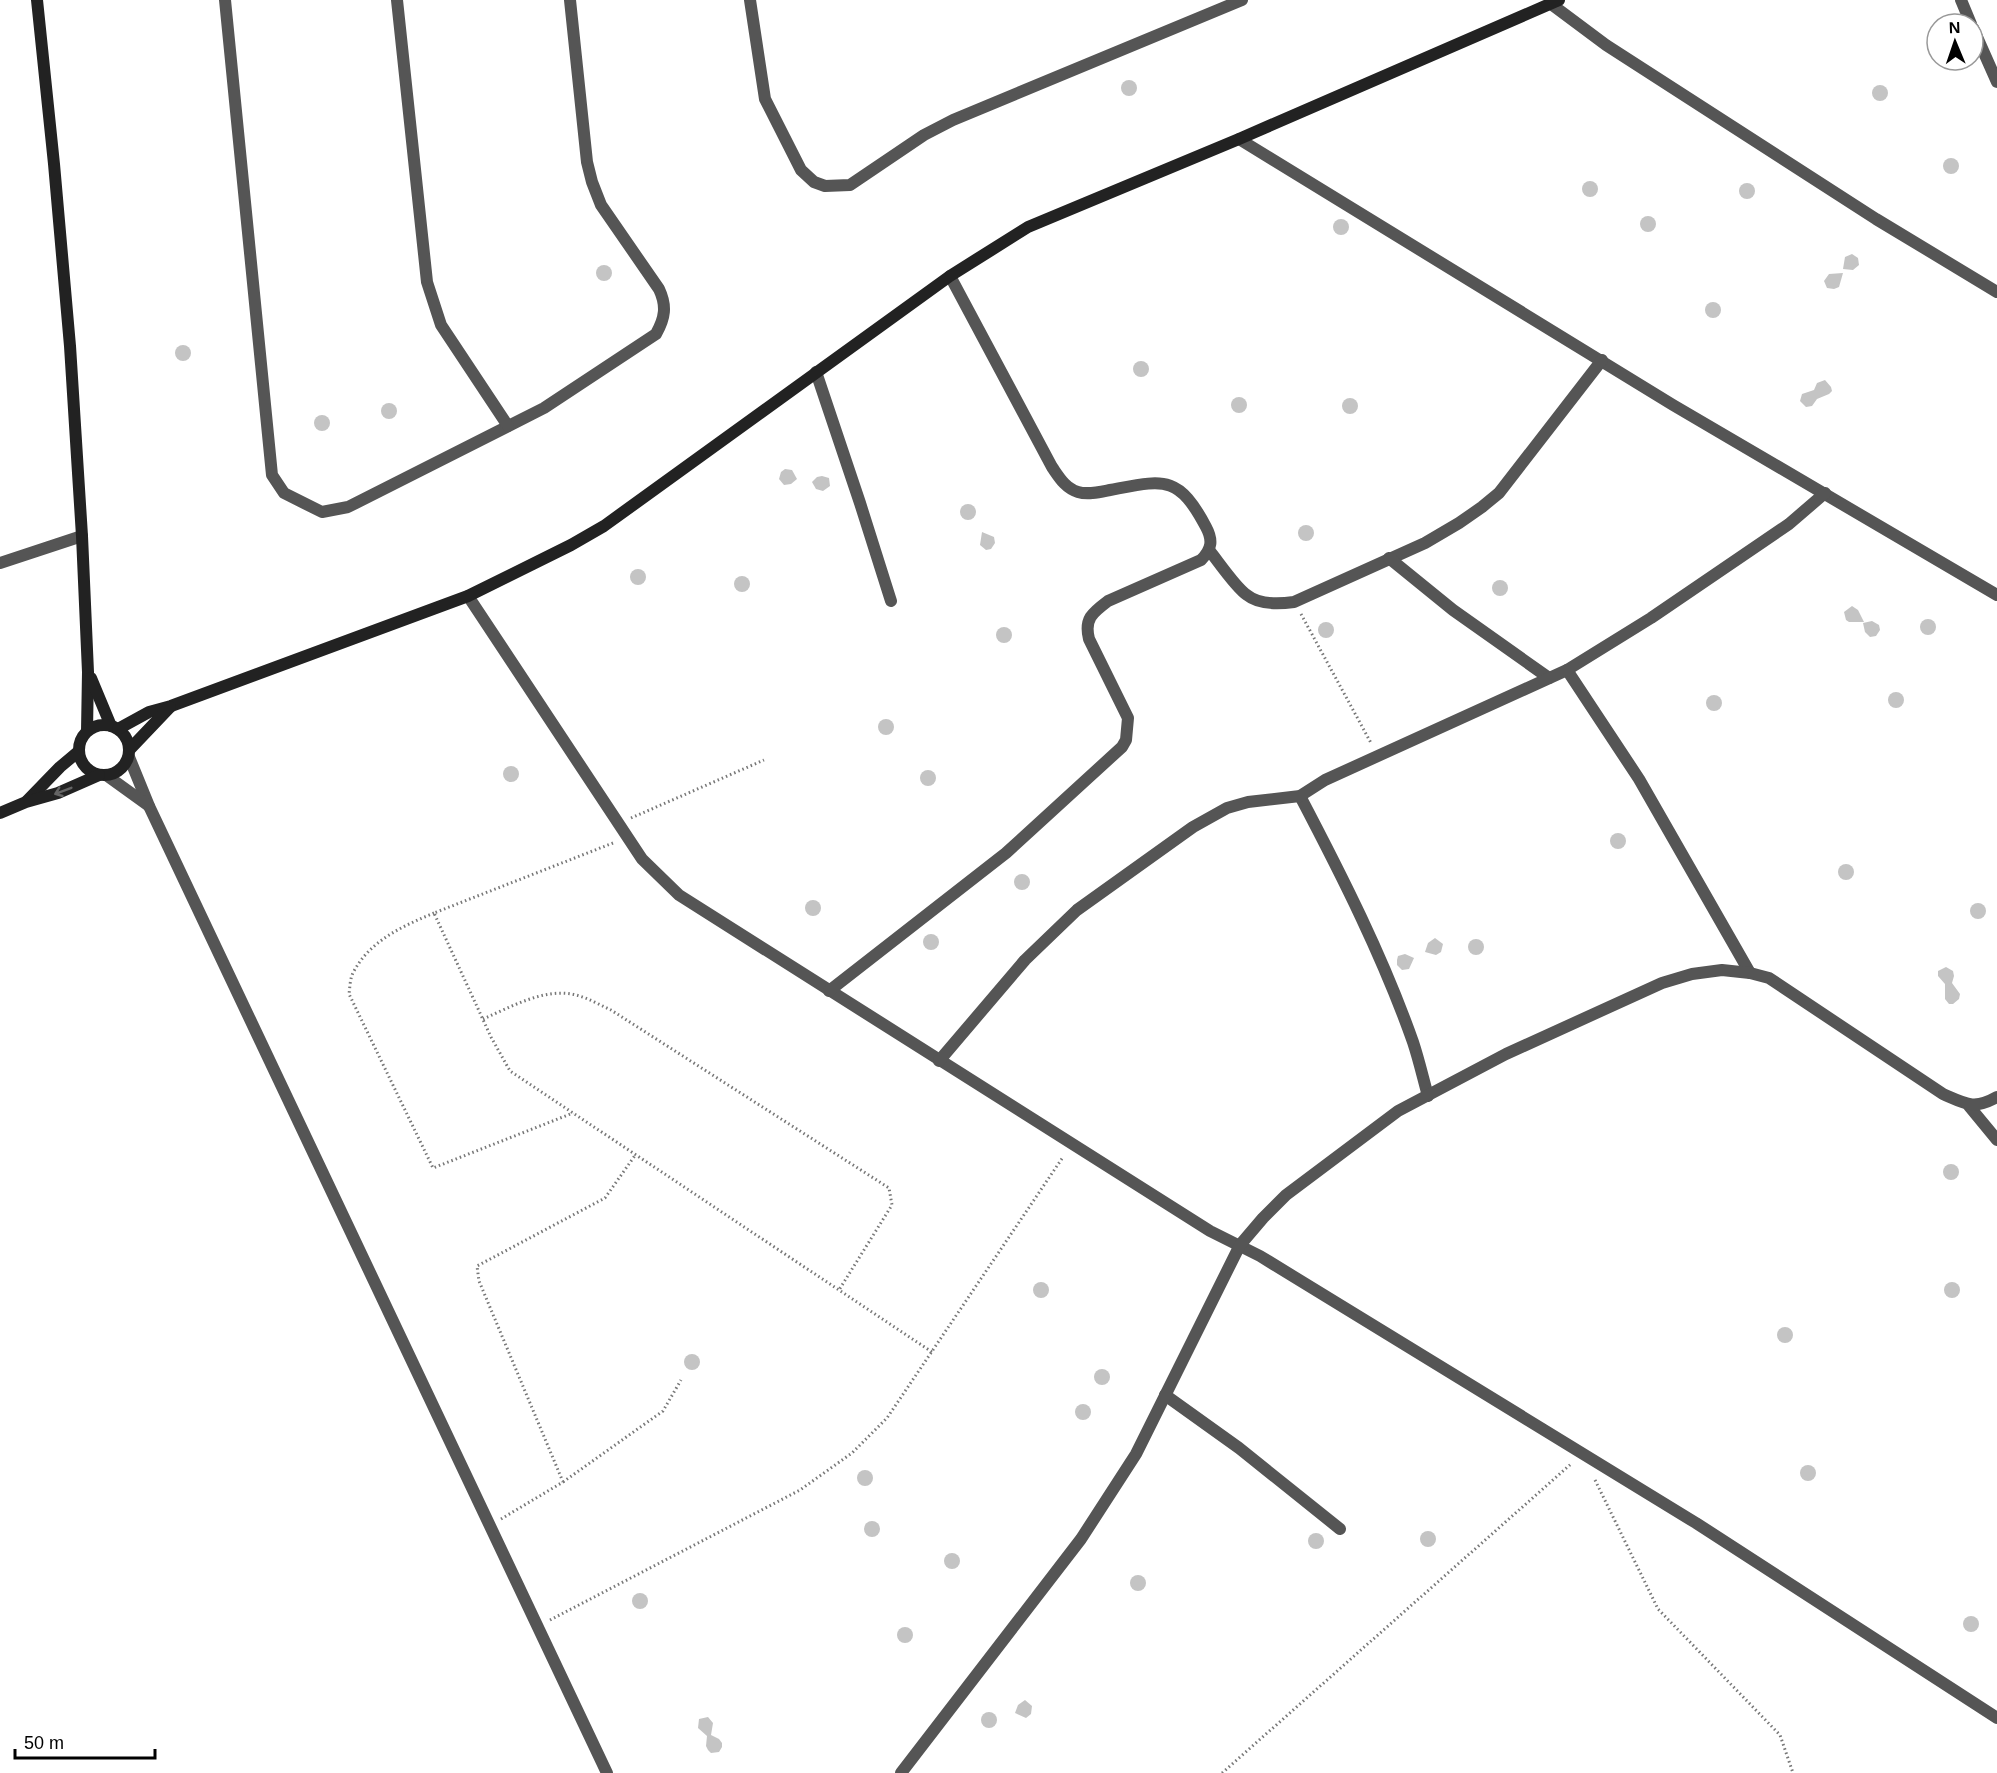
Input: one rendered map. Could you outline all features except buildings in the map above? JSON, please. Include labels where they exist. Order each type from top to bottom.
[{"type":"street","points":[[37,0],[70,346],[82,536],[88,672],[87,731],[80,743],[79,751],[85,766],[149,806]]},
{"type":"street","points":[[225,0],[272,476],[284,493],[322,512],[348,507],[544,408],[656,334],[663,321],[664,299],[659,289],[601,206],[592,183],[587,162],[570,0]]},
{"type":"street","points":[[397,0],[427,282],[441,326],[508,426]]},
{"type":"street","points":[[750,0],[765,99],[801,170],[814,182],[836,187],[850,185],[924,135],[953,120],[1242,0]]},
{"type":"street","points":[[87,731],[98,726],[115,727],[149,712],[171,706],[468,596],[571,545],[604,526],[950,276],[1028,227],[1239,139],[1555,2],[1606,45],[1866,213],[1997,292]]},
{"type":"street","points":[[1985,55],[1997,82]]},
{"type":"street","points":[[1239,139],[1673,405],[1997,595]]},
{"type":"street","points":[[829,990],[1006,853],[1122,747],[1126,740],[1128,718],[1089,639],[1086,627],[1089,618],[1108,601],[1201,560],[1209,550],[1211,536],[1193,503],[1180,490],[1168,484],[1143,484],[1096,493],[1080,493],[1068,488],[1052,467],[950,276]]},
{"type":"street","points":[[1209,550],[1247,596],[1279,604],[1294,602],[1425,543],[1459,523],[1499,493],[1602,360]]},
{"type":"street","points":[[816,372],[891,601]]},
{"type":"street","points":[[939,1061],[1025,960],[1077,910],[1193,827],[1227,808],[1248,802],[1300,796],[1325,780],[1568,670],[1651,618],[1779,531],[1825,493]]},
{"type":"street","points":[[0,563],[82,536]]},
{"type":"street","points":[[1389,558],[1453,610],[1550,678]]},
{"type":"street","points":[[468,596],[642,859],[679,895],[1209,1231],[1260,1256],[1696,1523],[1997,1719]]},
{"type":"street","points":[[1568,670],[1639,779],[1750,973]]},
{"type":"street","points":[[88,672],[115,727],[128,741],[129,753],[149,806],[607,1773]]},
{"type":"street","points":[[0,813],[118,771],[126,762],[129,753],[171,706]]},
{"type":"street","points":[[26,802],[79,751]]},
{"type":"street","points":[[1300,796],[1355,903],[1386,974],[1414,1045],[1428,1096]]},
{"type":"street","points":[[901,1773],[1081,1539],[1136,1454],[1240,1245],[1263,1218],[1287,1196],[1398,1111],[1506,1054],[1662,983],[1692,974],[1722,970],[1769,978],[1943,1094],[1969,1106],[1997,1140]]},
{"type":"street","points":[[1969,1106],[1987,1103],[1997,1097]]},
{"type":"street","points":[[1166,1395],[1239,1448],[1340,1529]]},
{"type":"path","points":[[1294,602],[1378,756]]},
{"type":"path","points":[[619,824],[764,760]]},
{"type":"path","points":[[573,1113],[433,1168],[349,994],[353,972],[369,950],[397,928],[628,837]]},
{"type":"path","points":[[434,913],[510,1071],[932,1352]]},
{"type":"path","points":[[483,1019],[525,1000],[552,994],[576,995],[611,1010],[889,1188],[892,1205],[839,1290]]},
{"type":"path","points":[[537,1626],[800,1490],[852,1453],[887,1418],[1072,1144]]},
{"type":"path","points":[[563,1482],[479,1281],[477,1266],[604,1198],[636,1154]]},
{"type":"path","points":[[490,1526],[563,1482],[663,1411],[681,1380]]},
{"type":"path","points":[[1222,1773],[1582,1453],[1658,1609],[1780,1735],[1793,1773]]}]
